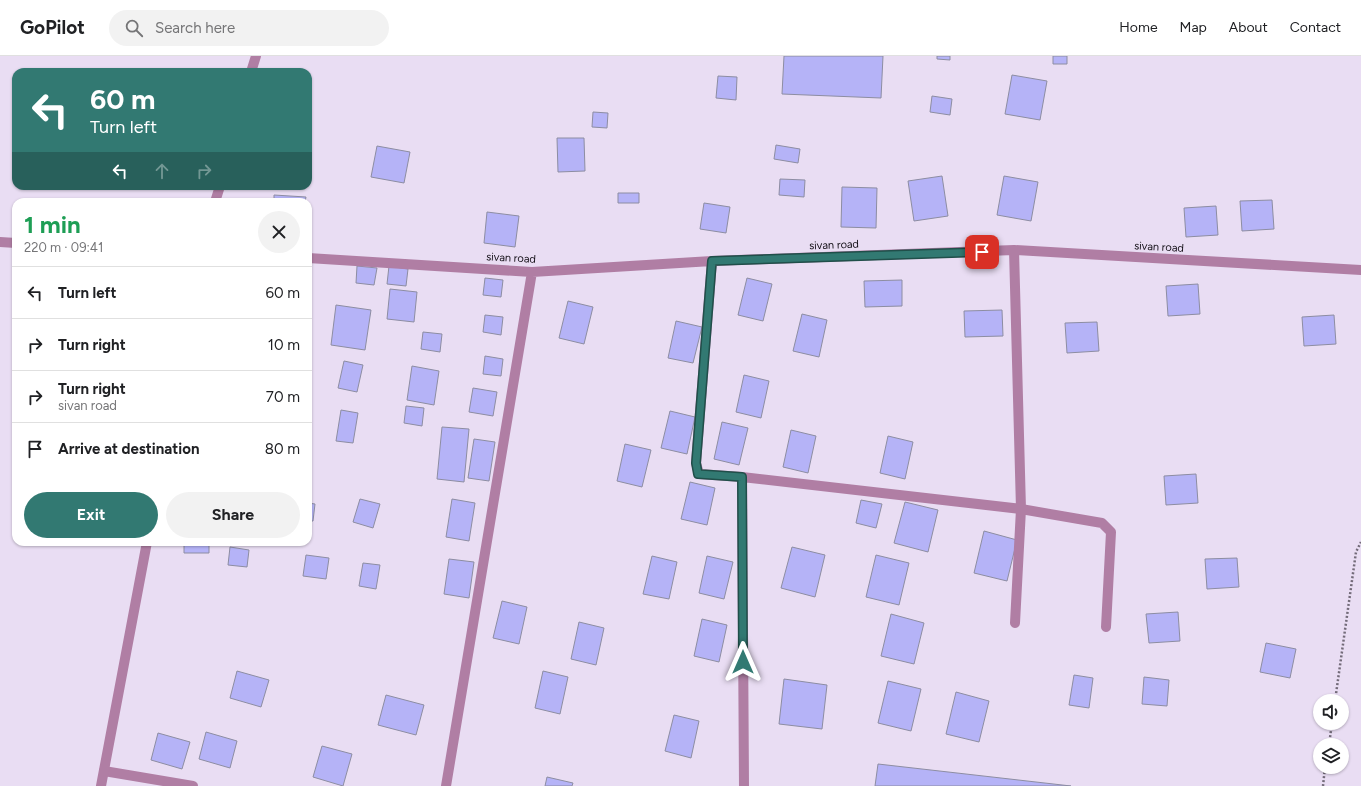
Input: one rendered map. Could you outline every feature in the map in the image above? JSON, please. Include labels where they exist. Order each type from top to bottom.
[{"type":"street","points":[[252,68],[256,56]]},
{"type":"street","points":[[0,242],[12,242]]},
{"type":"street","points":[[1014,250],[1021,508],[1015,622]]},
{"type":"street","name":"sivan road","points":[[312,258],[532,272],[712,261],[1014,250],[1361,270]]},
{"type":"street","points":[[712,261],[696,463],[698,474],[742,477],[1021,508],[1102,523],[1111,532],[1106,627]]},
{"type":"street","points":[[446,786],[532,272]]},
{"type":"street","points":[[742,477],[744,786]]},
{"type":"street","points":[[101,786],[146,546]]},
{"type":"street","points":[[104,771],[193,786]]},
{"type":"path","points":[[1336,694],[1356,552],[1361,542]]},
{"type":"path","points":[[1323,786],[1325,774]]},
{"type":"building","points":[[784,56],[883,56],[881,98],[782,94]]},
{"type":"building","points":[[937,56],[950,56],[950,60],[937,59]]},
{"type":"building","points":[[1053,56],[1067,56],[1067,64],[1053,64]]},
{"type":"building","points":[[1012,75],[1047,81],[1040,120],[1005,114]]},
{"type":"building","points":[[718,76],[737,77],[736,100],[716,98]]},
{"type":"building","points":[[932,96],[952,99],[950,115],[930,112]]},
{"type":"building","points":[[593,112],[608,113],[607,128],[592,127]]},
{"type":"building","points":[[557,138],[584,138],[585,171],[558,172]]},
{"type":"building","points":[[776,145],[800,149],[798,163],[774,159]]},
{"type":"building","points":[[377,146],[410,152],[404,183],[371,177]]},
{"type":"building","points":[[942,176],[948,216],[914,221],[908,181]]},
{"type":"building","points":[[1004,176],[1038,182],[1031,221],[997,215]]},
{"type":"building","points":[[780,179],[805,180],[804,197],[779,195]]},
{"type":"building","points":[[842,187],[877,188],[876,228],[841,227]]},
{"type":"building","points":[[618,193],[639,193],[639,203],[618,203]]},
{"type":"building","points":[[274,195],[306,197],[306,198],[274,198]]},
{"type":"building","points":[[1272,200],[1274,229],[1242,231],[1240,201]]},
{"type":"building","points":[[704,203],[730,207],[726,233],[700,229]]},
{"type":"building","points":[[1216,206],[1218,235],[1186,237],[1184,208]]},
{"type":"building","points":[[487,212],[519,216],[515,247],[484,243]]},
{"type":"building","points":[[357,266],[377,268],[374,285],[356,283]]},
{"type":"building","points":[[389,266],[408,269],[406,286],[387,284]]},
{"type":"building","points":[[485,278],[503,280],[501,297],[483,295]]},
{"type":"building","points":[[747,278],[772,284],[763,321],[738,315]]},
{"type":"building","points":[[902,280],[902,306],[865,307],[864,281]]},
{"type":"building","points":[[1198,284],[1200,314],[1168,316],[1166,286]]},
{"type":"building","points":[[390,289],[417,292],[414,322],[387,319]]},
{"type":"building","points":[[568,301],[593,307],[584,344],[559,338]]},
{"type":"building","points":[[336,305],[371,310],[365,350],[331,345]]},
{"type":"building","points":[[1002,310],[1003,336],[965,337],[964,311]]},
{"type":"building","points":[[802,314],[827,320],[819,357],[793,351]]},
{"type":"building","points":[[485,315],[503,317],[501,335],[483,332]]},
{"type":"building","points":[[1334,315],[1336,344],[1304,346],[1302,317]]},
{"type":"building","points":[[676,321],[702,327],[693,363],[668,358]]},
{"type":"building","points":[[1097,322],[1099,351],[1067,353],[1065,323]]},
{"type":"building","points":[[423,332],[442,334],[440,352],[421,349]]},
{"type":"building","points":[[485,356],[503,359],[501,376],[483,374]]},
{"type":"building","points":[[344,361],[363,365],[357,392],[338,388]]},
{"type":"building","points":[[412,366],[439,371],[434,405],[407,400]]},
{"type":"building","points":[[744,375],[769,381],[761,418],[736,412]]},
{"type":"building","points":[[473,388],[497,392],[493,416],[469,412]]},
{"type":"building","points":[[406,406],[424,408],[422,426],[404,423]]},
{"type":"building","points":[[341,410],[358,413],[353,443],[336,441]]},
{"type":"building","points":[[670,411],[695,417],[687,454],[661,448]]},
{"type":"building","points":[[722,422],[748,428],[739,465],[714,459]]},
{"type":"building","points":[[442,427],[469,429],[464,482],[437,479]]},
{"type":"building","points":[[791,430],[816,436],[808,473],[783,467]]},
{"type":"building","points":[[888,436],[913,442],[905,479],[880,473]]},
{"type":"building","points":[[474,439],[495,442],[489,481],[468,478]]},
{"type":"building","points":[[625,444],[651,450],[642,487],[617,481]]},
{"type":"building","points":[[1196,474],[1198,503],[1166,505],[1164,476]]},
{"type":"building","points":[[690,482],[715,488],[707,525],[681,519]]},
{"type":"building","points":[[360,499],[380,504],[373,528],[353,522]]},
{"type":"building","points":[[452,499],[475,503],[469,541],[446,537]]},
{"type":"building","points":[[861,500],[882,504],[876,528],[856,523]]},
{"type":"building","points":[[905,502],[938,510],[928,552],[894,543]]},
{"type":"building","points":[[312,504],[315,504],[312,521]]},
{"type":"building","points":[[984,531],[1017,540],[1007,581],[974,573]]},
{"type":"building","points":[[184,546],[209,546],[209,553],[184,553]]},
{"type":"building","points":[[230,547],[249,550],[247,567],[228,565]]},
{"type":"building","points":[[792,547],[825,555],[815,597],[781,588]]},
{"type":"building","points":[[306,555],[329,558],[326,579],[303,576]]},
{"type":"building","points":[[876,555],[909,563],[899,605],[866,597]]},
{"type":"building","points":[[652,556],[677,562],[669,599],[643,594]]},
{"type":"building","points":[[707,556],[733,562],[724,599],[699,593]]},
{"type":"building","points":[[1237,558],[1239,587],[1207,589],[1205,559]]},
{"type":"building","points":[[449,559],[474,562],[469,598],[444,594]]},
{"type":"building","points":[[363,563],[380,565],[376,589],[359,586]]},
{"type":"building","points":[[502,601],[527,607],[519,644],[493,638]]},
{"type":"building","points":[[1178,612],[1180,641],[1149,643],[1146,614]]},
{"type":"building","points":[[891,614],[924,623],[914,664],[881,656]]},
{"type":"building","points":[[702,619],[727,625],[719,662],[694,656]]},
{"type":"building","points":[[579,622],[604,628],[596,665],[571,659]]},
{"type":"building","points":[[1266,643],[1296,649],[1290,678],[1260,672]]},
{"type":"building","points":[[237,671],[269,680],[261,707],[230,698]]},
{"type":"building","points":[[543,671],[568,677],[560,714],[535,708]]},
{"type":"building","points":[[1074,675],[1093,678],[1089,708],[1069,705]]},
{"type":"building","points":[[1144,677],[1169,680],[1167,706],[1142,704]]},
{"type":"building","points":[[784,679],[827,685],[822,729],[779,724]]},
{"type":"building","points":[[888,681],[921,689],[911,731],[878,723]]},
{"type":"building","points":[[956,692],[989,701],[979,742],[946,734]]},
{"type":"building","points":[[386,695],[424,705],[416,735],[378,725]]},
{"type":"building","points":[[674,715],[699,721],[691,758],[665,751]]},
{"type":"building","points":[[206,732],[237,741],[230,768],[199,759]]},
{"type":"building","points":[[158,733],[190,742],[182,769],[151,760]]},
{"type":"building","points":[[322,746],[352,754],[343,786],[313,777]]},
{"type":"building","points":[[878,764],[1071,786],[875,786]]},
{"type":"building","points":[[547,777],[573,783],[572,786],[545,786]]},
{"type":"route","points":[[743,662],[742,477],[698,474],[696,463],[712,261],[982,252]]}]
